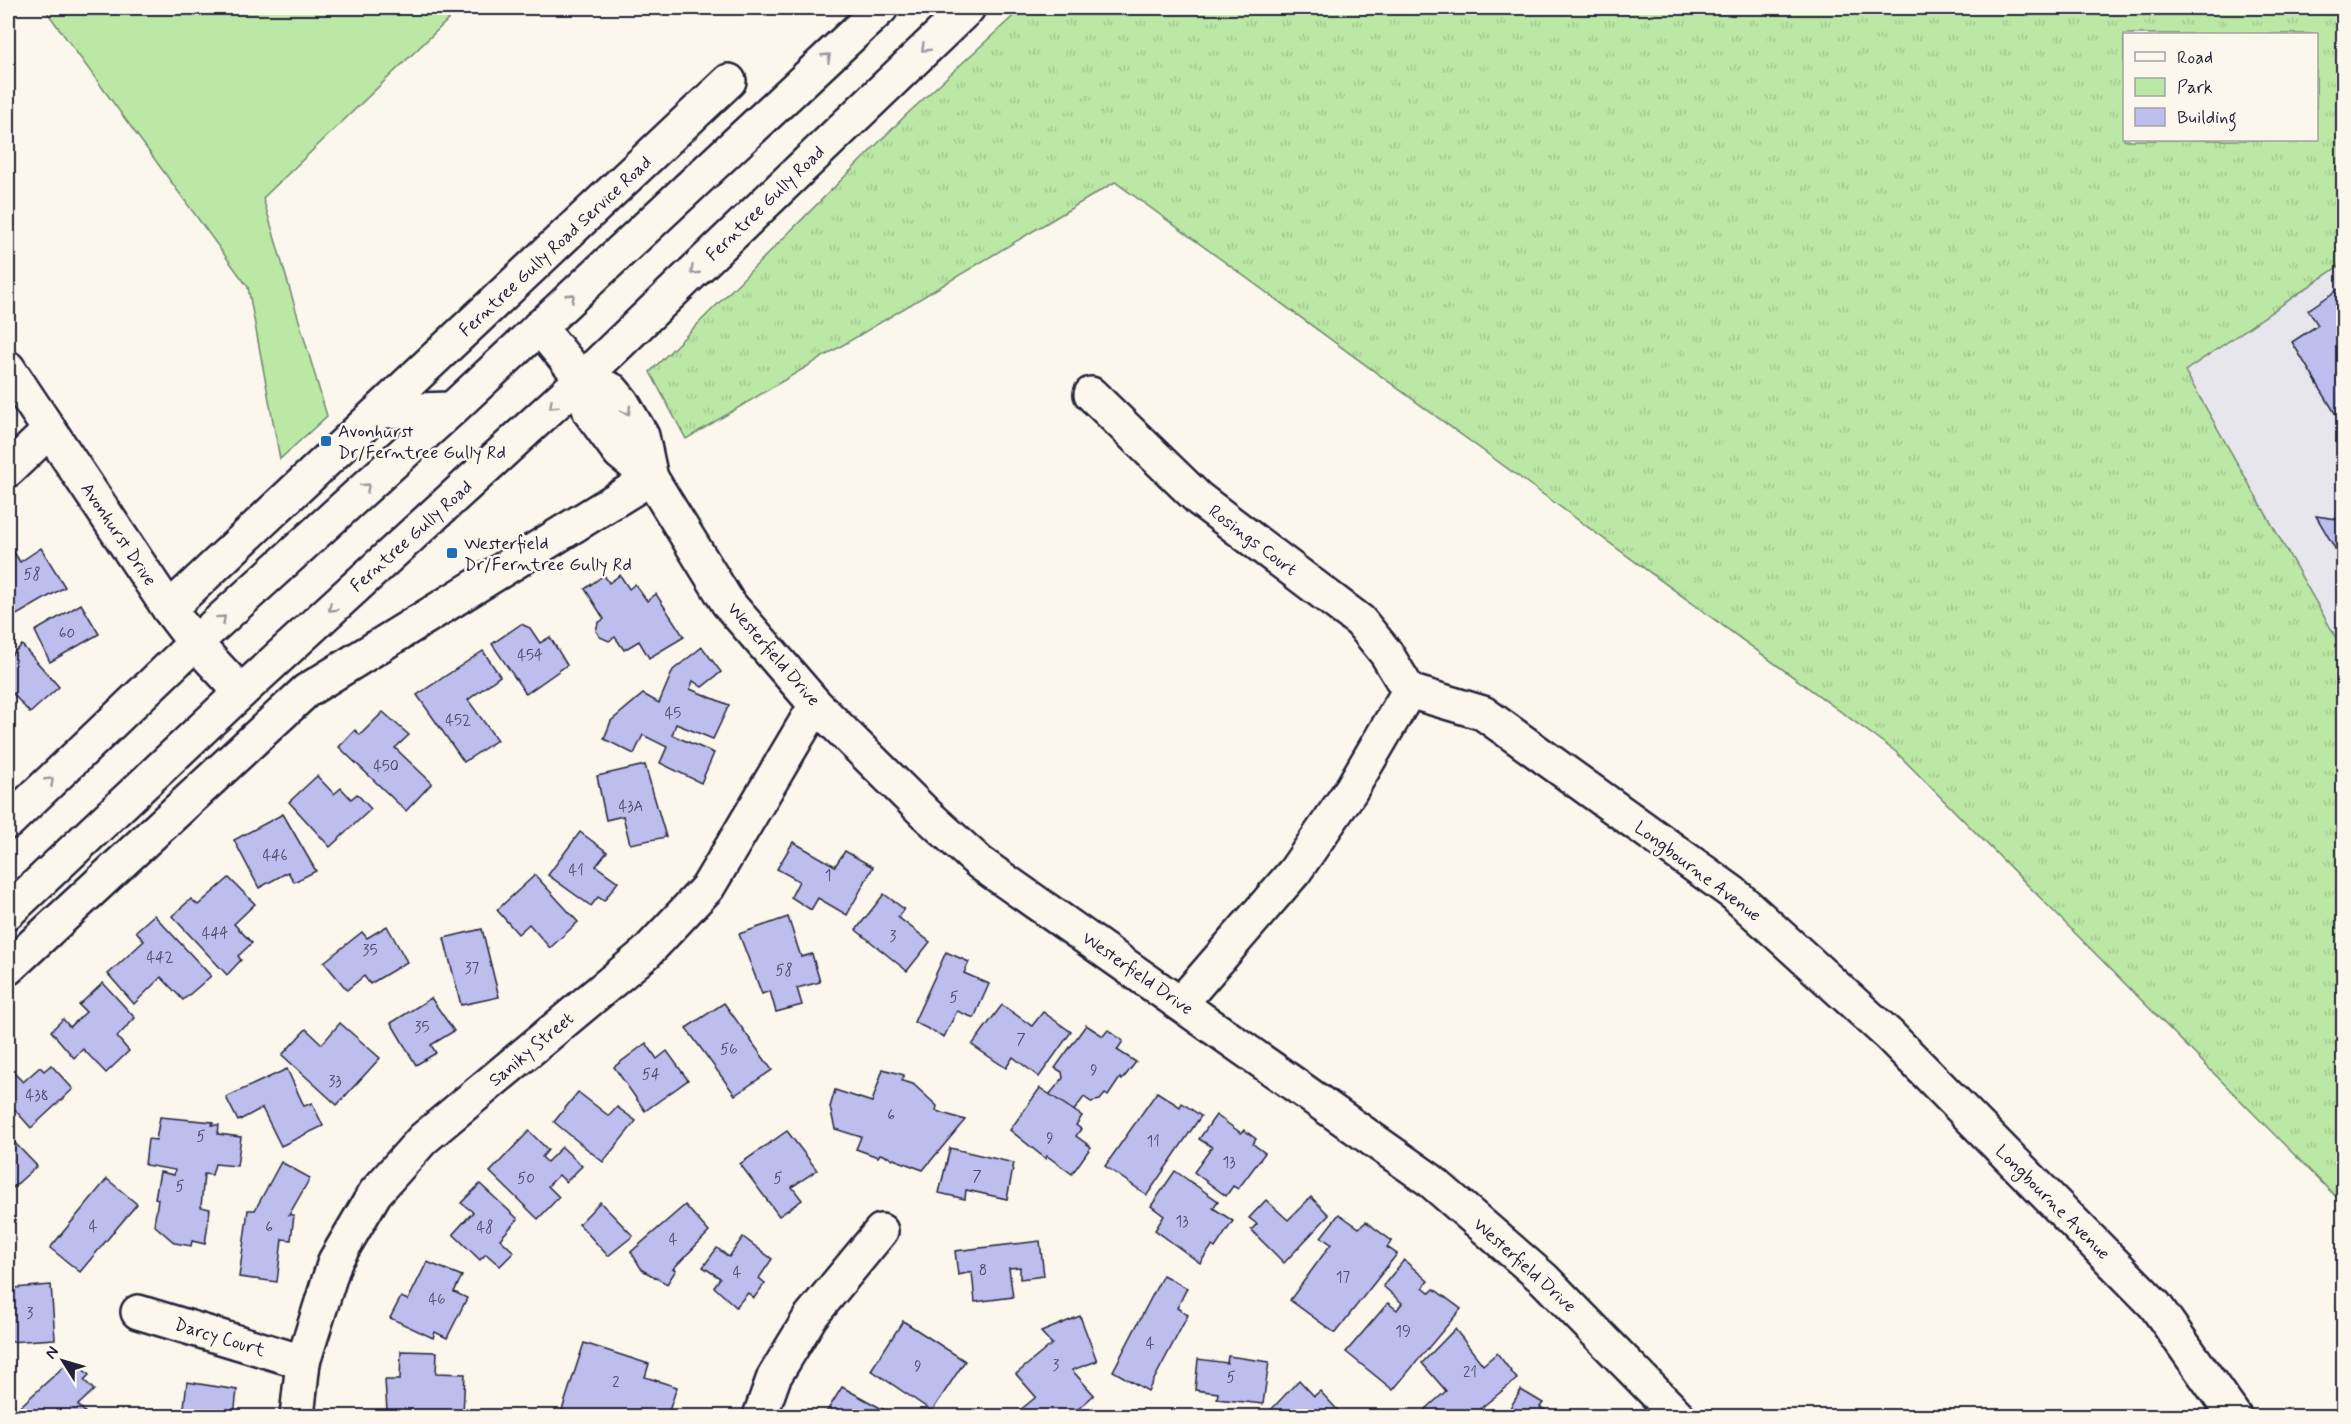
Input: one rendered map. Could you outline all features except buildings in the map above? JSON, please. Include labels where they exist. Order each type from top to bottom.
[{"type":"street","points":[[8,822],[195,643],[452,409],[881,8]]},
{"type":"street","name":"Ferntree Gully Road","points":[[8,912],[241,692],[582,379],[968,8]]},
{"type":"street","name":"Ferntree Gully Road Service Road","points":[[169,609],[729,81]]},
{"type":"street","points":[[539,327],[582,379]]},
{"type":"street","name":"Avonhurst Drive","points":[[8,368],[169,609],[195,643],[241,692]]},
{"type":"street","name":"Westerfield Drive","points":[[582,379],[612,390],[622,402],[642,436],[651,478],[728,603],[816,705],[926,814],[980,863],[1430,1180],[1544,1278],[1678,1416]]},
{"type":"street","name":"Rosings Court","points":[[1091,394],[1199,499],[1360,621],[1386,653],[1409,691]]},
{"type":"street","points":[[381,411],[452,409]]},
{"type":"street","points":[[8,470],[49,431]]},
{"type":"street","points":[[8,968],[306,691],[651,478]]},
{"type":"street","points":[[1181,1003],[1295,871],[1351,790],[1409,691]]},
{"type":"street","name":"Longbourne Avenue","points":[[1409,691],[1483,713],[1733,893],[1889,1035],[2155,1305],[2234,1416]]},
{"type":"street","name":"Saniky Street","points":[[297,1416],[303,1362],[335,1261],[375,1193],[423,1139],[645,953],[708,887],[816,705]]},
{"type":"street","points":[[760,1416],[774,1377],[811,1316],[881,1231]]},
{"type":"street","name":"Darcy Court","points":[[138,1312],[303,1362]]},
{"type":"shaded area","points":[[2343,263],[2343,650],[2185,371]]},
{"type":"green space","points":[[44,8],[370,8],[451,17],[263,198],[327,416],[280,459],[248,287]]},
{"type":"green space","points":[[1022,8],[2343,8],[2343,263],[2185,371],[2343,650],[2343,1204],[1896,752],[1115,182],[686,439],[650,372],[906,115]]},
{"type":"place","name":"Avonhurst Dr/Ferntree Gully Rd","points":[[326,441]]},
{"type":"place","name":"Westerfield Dr/Ferntree Gully Rd","points":[[452,553]]}]
